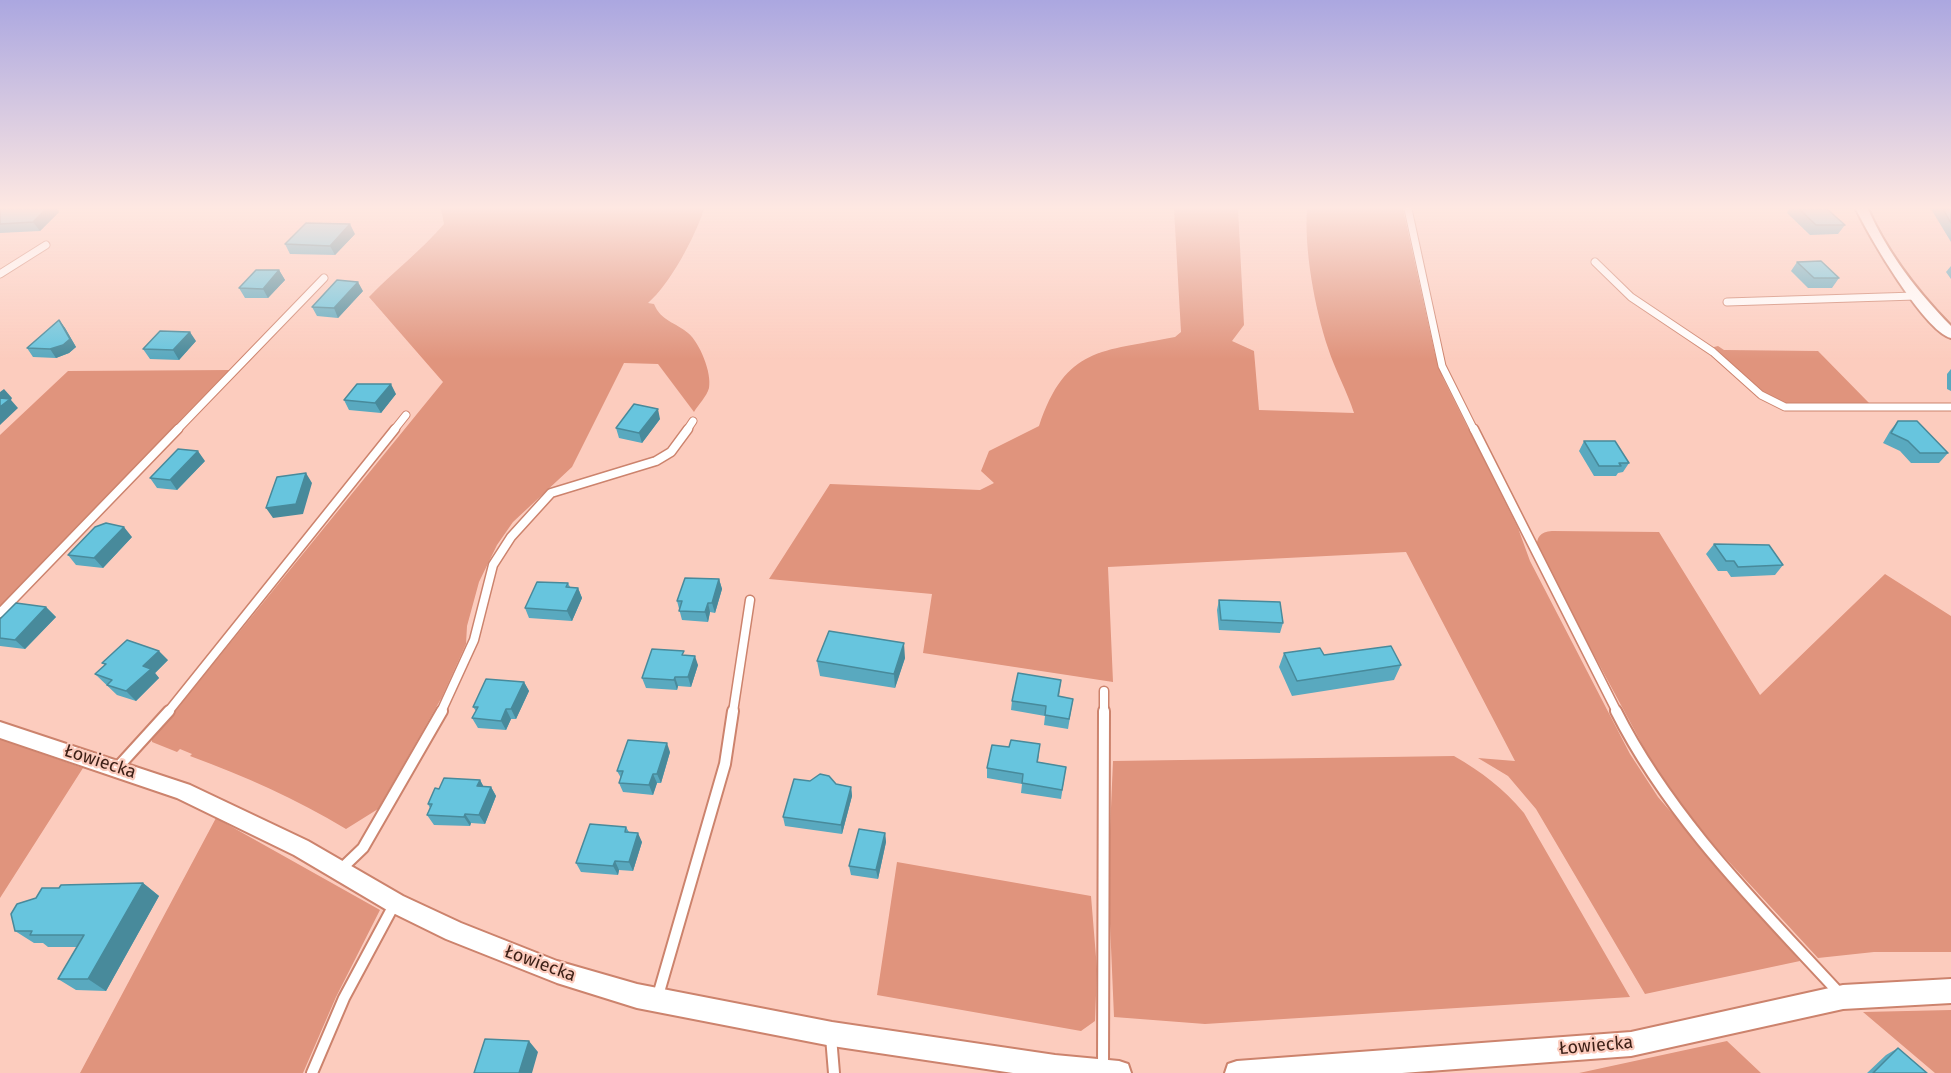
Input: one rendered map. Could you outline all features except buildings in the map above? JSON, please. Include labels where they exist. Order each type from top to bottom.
[{"type":"street","points":[[1891,259],[1915,296],[1951,334]]},
{"type":"street","name":"Łowiecka","points":[[0,730],[118,767],[183,791],[254,823],[395,903],[454,931],[557,972],[657,1000],[832,1034],[1111,1073]]},
{"type":"street","name":"Łowiecka","points":[[1237,1073],[1631,1044],[1843,997],[1951,991]]},
{"type":"lane","points":[[0,274],[24,259]]},
{"type":"lane","points":[[1419,259],[1442,366],[1637,752],[1663,795],[1843,997]]},
{"type":"lane","points":[[1595,262],[1631,297],[1713,352],[1761,395],[1785,407],[1951,407]]},
{"type":"lane","points":[[0,614],[324,278]]},
{"type":"lane","points":[[1727,302],[1915,296]]},
{"type":"lane","points":[[118,767],[150,734],[406,416]]},
{"type":"lane","points":[[338,872],[363,848],[451,695],[474,640],[493,565],[511,537],[551,493],[656,461],[671,452],[693,421]]},
{"type":"lane","points":[[657,1000],[725,764],[750,600]]},
{"type":"lane","points":[[1104,692],[1111,1073]]},
{"type":"lane","points":[[312,1073],[344,998],[395,903]]},
{"type":"lane","points":[[832,1034],[834,1073]]},
{"type":"shaded area","points":[[409,259],[681,259],[665,284],[648,303],[654,304],[664,318],[683,329],[692,338],[701,351],[707,367],[709,388],[694,412],[658,364],[624,363],[572,467],[513,522],[497,545],[479,582],[467,626],[466,644],[442,697],[378,809],[346,829],[270,789],[190,756],[192,754],[180,749],[177,752],[152,742],[152,739],[443,382],[369,297]]},
{"type":"shaded area","points":[[1177,259],[1241,259],[1244,325],[1232,341],[1254,351],[1259,410],[1354,413],[1323,333],[1309,259],[1414,259],[1435,354],[1443,378],[1518,528],[1530,561],[1630,754],[1658,797],[1800,961],[1645,994],[1536,809],[1508,776],[1478,758],[1515,761],[1406,552],[1108,567],[1113,682],[923,653],[932,594],[769,579],[830,484],[980,490],[994,483],[981,471],[989,451],[1039,426],[1061,380],[1074,367],[1089,357],[1107,351],[1175,337],[1181,332]]},
{"type":"shaded area","points":[[1718,346],[1724,350],[1818,351],[1870,404],[1804,406],[1779,401],[1753,386],[1710,348]]},
{"type":"shaded area","points":[[232,370],[0,607],[0,435],[68,371]]},
{"type":"shaded area","points":[[1552,531],[1659,532],[1760,695],[1885,574],[1951,616],[1951,952],[1874,952],[1818,958],[1718,850],[1664,785],[1537,549],[1540,536]]},
{"type":"shaded area","points":[[0,739],[83,768],[0,898]]},
{"type":"shaded area","points":[[1454,756],[1492,781],[1524,813],[1630,997],[1205,1024],[1114,1017],[1108,877],[1113,761]]},
{"type":"shaded area","points":[[216,818],[380,910],[336,997],[303,1073],[80,1073]]},
{"type":"shaded area","points":[[897,862],[1091,896],[1097,969],[1095,1021],[1081,1031],[877,995]]},
{"type":"shaded area","points":[[1951,1010],[1951,1073],[1935,1073],[1863,1012]]},
{"type":"shaded area","points":[[1727,1041],[1761,1073],[1579,1073]]}]
